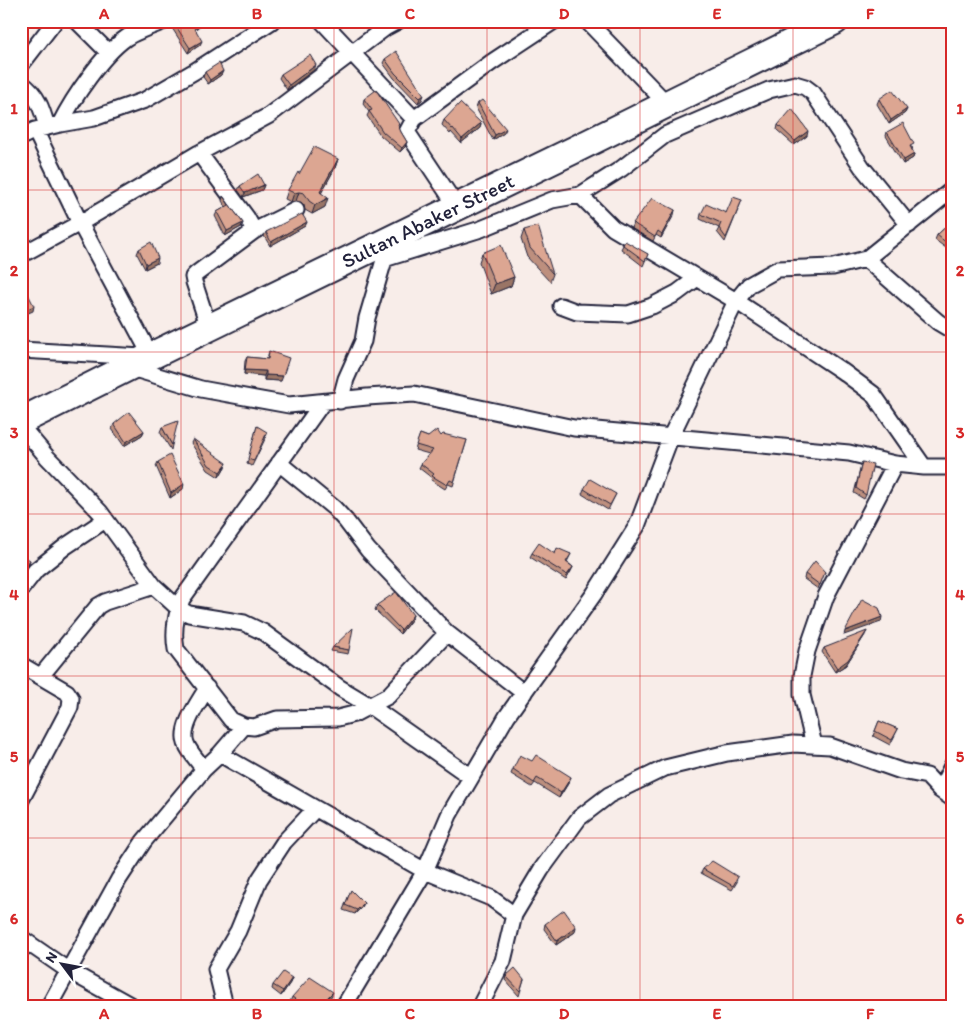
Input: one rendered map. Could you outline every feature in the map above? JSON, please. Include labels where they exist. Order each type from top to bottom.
[{"type":"highway","name":"Sultan Abaker Street","points":[[21,421],[209,328],[387,250],[457,207],[835,21]]},
{"type":"street","points":[[21,65],[54,21]]},
{"type":"street","points":[[77,21],[108,52]]},
{"type":"street","points":[[127,37],[135,21]]},
{"type":"street","points":[[48,127],[67,110],[108,52],[127,37],[164,21]]},
{"type":"street","points":[[21,137],[48,127],[94,118],[145,100],[195,71],[272,21]]},
{"type":"street","points":[[322,21],[414,120]]},
{"type":"street","points":[[21,255],[80,223],[199,153],[268,116],[352,52],[398,21]]},
{"type":"street","points":[[457,207],[407,132],[414,120],[492,62],[554,21]]},
{"type":"street","points":[[587,21],[667,104]]},
{"type":"street","points":[[21,84],[35,95],[38,100],[80,223],[142,360]]},
{"type":"street","points":[[340,401],[346,379],[363,341],[367,318],[387,250],[481,229],[552,200],[580,196],[621,169],[666,135],[769,90],[795,84],[805,87],[814,93],[862,167],[909,224]]},
{"type":"street","points":[[199,153],[247,218],[254,231]]},
{"type":"street","points":[[344,1006],[425,870],[448,815],[507,716],[594,594],[637,526],[671,436],[736,301],[749,285],[778,269],[833,266],[866,259],[953,189]]},
{"type":"street","points":[[580,196],[613,228],[736,301],[842,371],[873,394],[924,467]]},
{"type":"street","points":[[209,328],[193,277],[254,231],[296,210]]},
{"type":"street","points":[[866,259],[938,322],[953,331]]},
{"type":"street","points":[[561,306],[577,312],[628,314],[652,306],[678,293],[697,278]]},
{"type":"street","points":[[21,350],[142,360],[201,389],[289,405],[414,394],[574,428],[849,453],[895,464],[953,467]]},
{"type":"street","points":[[323,402],[187,592],[178,608],[174,638],[176,648],[231,720],[244,726],[254,727],[277,719],[338,718],[370,706],[388,696],[447,633]]},
{"type":"street","points":[[21,426],[47,457],[100,512],[154,586],[178,608],[189,614],[244,623],[263,632],[340,688],[370,706],[471,777]]},
{"type":"street","points":[[279,464],[334,508],[368,550],[447,633],[524,693]]},
{"type":"street","points":[[814,745],[802,695],[802,676],[807,651],[826,596],[895,464]]},
{"type":"street","points":[[21,589],[36,570],[66,546],[106,520]]},
{"type":"street","points":[[42,676],[98,606],[154,586]]},
{"type":"street","points":[[21,665],[67,692],[71,698],[70,708],[21,800]]},
{"type":"street","points":[[204,770],[186,743],[184,733],[207,688]]},
{"type":"street","points":[[50,1006],[119,879],[144,841],[244,726]]},
{"type":"street","points":[[480,1006],[503,961],[514,915],[541,870],[579,818],[609,795],[665,768],[727,753],[793,744],[830,746],[901,771],[927,776],[940,790],[953,799]]},
{"type":"street","points":[[220,754],[425,870],[491,898],[514,915]]},
{"type":"street","points":[[940,790],[953,764]]},
{"type":"street","points":[[226,1006],[216,969],[238,931],[259,880],[284,842],[315,809]]},
{"type":"street","points":[[21,938],[69,970],[132,1006]]},
{"type":"building","points":[[176,21],[201,21],[194,27],[202,41],[190,48],[174,23]]},
{"type":"building","points":[[396,51],[424,95],[420,98],[395,73],[385,59]]},
{"type":"building","points":[[310,55],[316,65],[289,85],[281,74]]},
{"type":"building","points":[[219,63],[223,71],[210,80],[205,72]]},
{"type":"building","points":[[376,90],[399,124],[407,142],[402,148],[383,132],[369,111],[372,110],[364,99]]},
{"type":"building","points":[[892,90],[907,109],[891,120],[879,99]]},
{"type":"building","points":[[482,100],[506,129],[495,135],[478,103]]},
{"type":"building","points":[[460,103],[481,123],[462,139],[444,120]]},
{"type":"building","points":[[792,109],[808,131],[795,141],[778,125]]},
{"type":"building","points":[[903,123],[914,144],[910,146],[914,154],[904,160],[887,132]]},
{"type":"building","points":[[314,147],[338,159],[320,192],[328,198],[315,205],[309,201],[304,193],[294,193],[288,190]]},
{"type":"building","points":[[258,174],[264,185],[245,193],[240,186]]},
{"type":"building","points":[[223,196],[243,223],[227,231],[217,212],[229,205]]},
{"type":"building","points":[[733,197],[742,200],[726,238],[719,228],[721,223],[701,214],[706,204],[726,213]]},
{"type":"building","points":[[652,198],[675,210],[662,234],[658,231],[655,237],[633,223]]},
{"type":"building","points":[[302,214],[307,222],[271,242],[266,232]]},
{"type":"building","points":[[953,220],[953,238],[948,244],[937,235]]},
{"type":"building","points":[[538,226],[553,274],[530,248],[524,230]]},
{"type":"building","points":[[625,241],[648,254],[645,261],[623,245]]},
{"type":"building","points":[[151,242],[158,258],[146,264],[139,249]]},
{"type":"building","points":[[501,245],[514,277],[495,284],[482,253]]},
{"type":"building","points":[[21,280],[34,306],[21,312]]},
{"type":"building","points":[[269,351],[289,358],[283,376],[266,375],[266,371],[245,370],[247,357],[268,359]]},
{"type":"building","points":[[129,412],[144,431],[126,442],[114,424]]},
{"type":"building","points":[[178,421],[172,445],[162,427]]},
{"type":"building","points":[[257,426],[267,432],[254,461],[248,459]]},
{"type":"building","points":[[437,430],[441,436],[443,434],[467,440],[454,482],[450,480],[447,485],[432,476],[434,474],[421,464],[433,450],[416,445],[420,434],[428,437]]},
{"type":"building","points":[[193,439],[227,463],[220,472],[209,465]]},
{"type":"building","points":[[170,455],[184,484],[171,493],[158,462]]},
{"type":"building","points":[[862,462],[873,464],[866,495],[856,488]]},
{"type":"building","points":[[590,479],[616,494],[610,505],[584,489]]},
{"type":"building","points":[[539,543],[555,554],[557,548],[571,554],[566,562],[573,567],[567,575],[532,553]]},
{"type":"building","points":[[21,554],[30,560],[21,572]]},
{"type":"building","points":[[815,561],[825,572],[820,585],[805,574]]},
{"type":"building","points":[[396,592],[413,615],[401,630],[377,605]]},
{"type":"building","points":[[862,599],[879,608],[882,617],[845,631]]},
{"type":"building","points":[[353,628],[349,650],[333,647]]},
{"type":"building","points":[[867,631],[848,660],[837,668],[824,648]]},
{"type":"building","points":[[879,721],[898,729],[892,740],[875,731]]},
{"type":"building","points":[[520,755],[532,761],[536,755],[571,777],[561,793],[537,778],[534,783],[513,769]]},
{"type":"building","points":[[712,861],[738,877],[733,886],[703,869]]},
{"type":"building","points":[[351,890],[364,903],[357,910],[345,905]]},
{"type":"building","points":[[564,910],[576,927],[557,941],[545,924]]},
{"type":"building","points":[[515,968],[524,979],[520,991],[506,976]]},
{"type":"building","points":[[283,972],[292,978],[283,991],[273,985]]},
{"type":"building","points":[[310,977],[333,992],[319,1006],[305,1006],[292,997]]},
{"type":"building","points":[[506,1000],[514,1006],[507,1006],[504,1002]]}]
